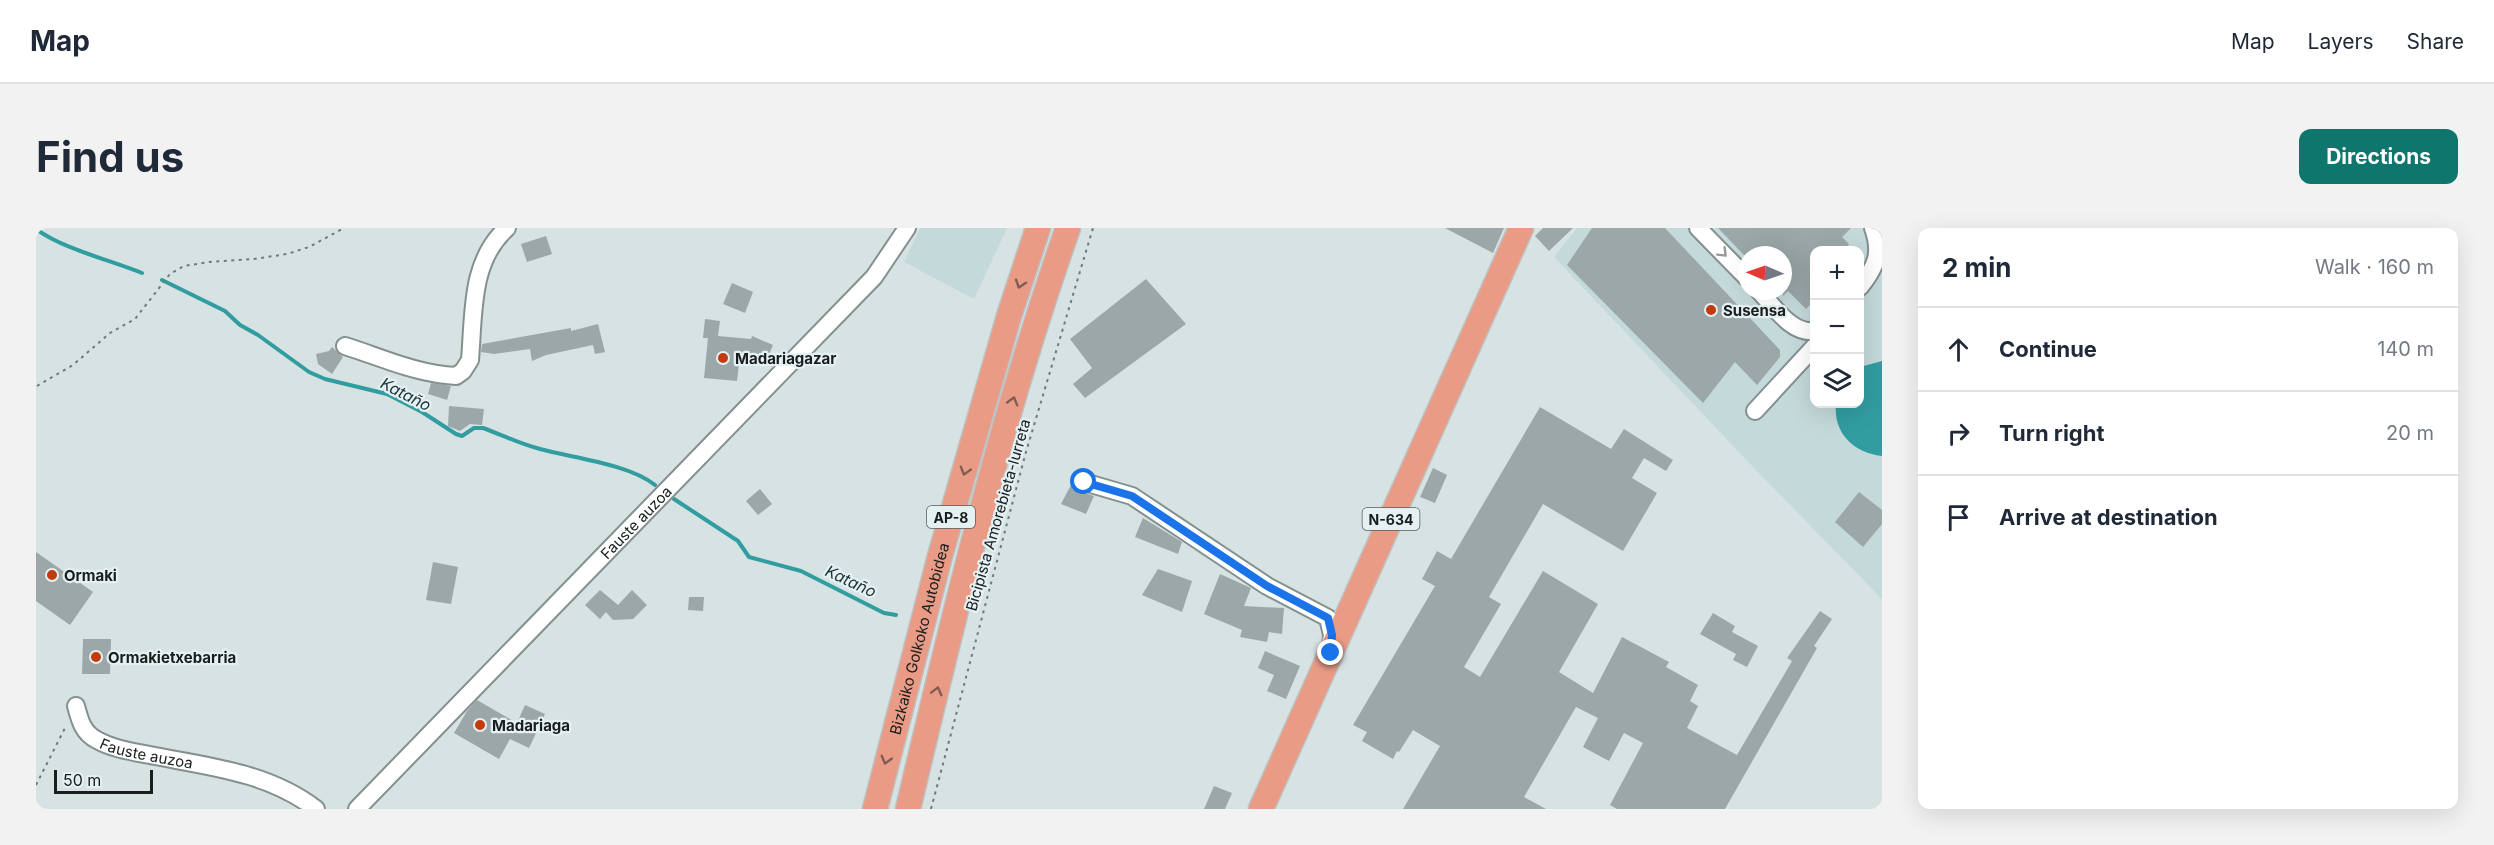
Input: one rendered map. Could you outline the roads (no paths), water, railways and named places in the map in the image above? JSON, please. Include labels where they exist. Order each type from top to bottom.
[{"type":"highway","name":"Bizkaiko Golkoko Autobidea","points":[[874,809],[944,545],[1009,316],[1038,228]]},
{"type":"highway","name":"Bizkaiko Golkoko Autobidea","points":[[908,809],[980,517],[1018,384],[1068,228]]},
{"type":"highway","name":"N-634","points":[[1261,809],[1521,228]]},
{"type":"street","points":[[345,346],[422,372],[456,376],[463,371],[470,360],[477,278],[483,259],[507,228]]},
{"type":"street","name":"Fauste auzoa","points":[[357,809],[874,277],[907,228]]},
{"type":"street","points":[[1698,228],[1738,269]]},
{"type":"street","points":[[1864,281],[1881,258],[1881,239],[1873,228]]},
{"type":"street","points":[[1768,300],[1791,324],[1801,330],[1810,331]]},
{"type":"street","points":[[1791,324],[1800,351],[1797,366]]},
{"type":"street","points":[[1755,411],[1810,352]]},
{"type":"street","points":[[1084,482],[1132,496],[1267,586],[1328,618],[1332,635],[1331,653]]},
{"type":"street","points":[[1328,618],[1352,607]]},
{"type":"street","name":"Fauste auzoa","points":[[76,706],[83,729],[96,740],[120,749],[230,771],[271,782],[296,793],[316,809]]},
{"type":"street","points":[[1274,809],[1293,763],[1303,716]]},
{"type":"water","points":[[1882,361],[1882,456],[1863,451],[1847,440],[1838,424],[1836,414],[1836,408],[1864,408],[1864,366]]},
{"type":"waterway","name":"Kataño","points":[[36,229],[73,248],[142,273]]},
{"type":"waterway","name":"Kataño","points":[[162,280],[225,311],[240,325],[258,335],[309,372],[325,379],[387,394],[422,412],[456,434],[462,436],[474,428],[483,428],[533,447],[616,467],[655,485]]},
{"type":"waterway","name":"Kataño","points":[[674,499],[738,541],[749,557],[801,571],[884,613],[896,615]]},
{"type":"place","name":"Susensa","points":[[1711,310]]},
{"type":"place","name":"Madariagazar","points":[[723,358]]},
{"type":"place","name":"Ormaki","points":[[52,575]]},
{"type":"place","name":"Ormakietxebarria","points":[[96,657]]},
{"type":"place","name":"Madariaga","points":[[480,725]]}]
